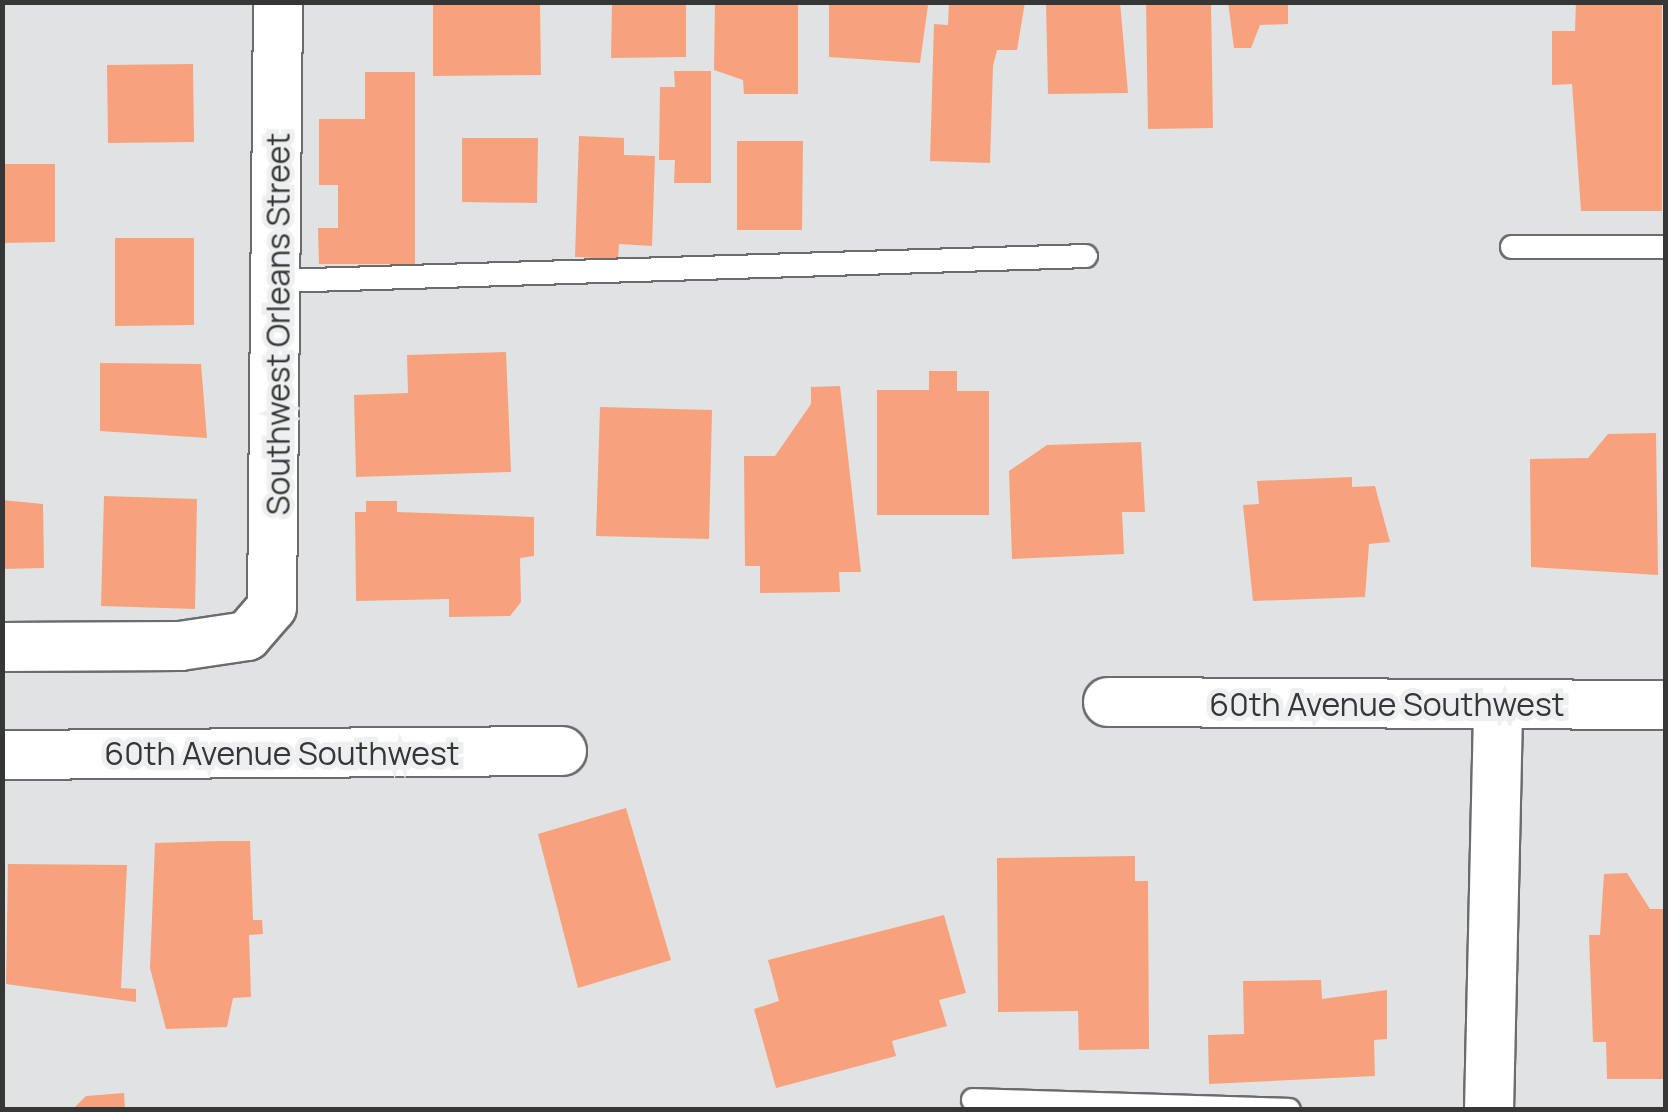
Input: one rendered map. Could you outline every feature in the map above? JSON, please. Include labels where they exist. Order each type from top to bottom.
[{"type":"street","name":"Southwest Orleans Street","points":[[2,646],[180,646],[247,636],[272,606],[279,571],[278,2]]},
{"type":"street","name":"60th Avenue Southwest","points":[[1108,702],[1666,704]]},
{"type":"street","points":[[1488,1110],[1498,704]]},
{"type":"street","name":"60th Avenue Southwest","points":[[2,755],[562,751]]},
{"type":"lane","points":[[1512,247],[1666,247]]},
{"type":"lane","points":[[279,282],[1086,256]]},
{"type":"lane","points":[[973,1100],[1289,1110]]},
{"type":"building","points":[[433,2],[540,2],[541,75],[433,76]]},
{"type":"building","points":[[612,2],[686,2],[686,57],[611,58]]},
{"type":"building","points":[[715,2],[798,2],[798,94],[744,94],[743,80],[714,70]]},
{"type":"building","points":[[829,2],[928,5],[920,63],[829,57]]},
{"type":"building","points":[[949,2],[1025,2],[1017,50],[997,50],[993,66],[990,163],[930,161],[934,24],[948,25]]},
{"type":"building","points":[[1046,2],[1120,2],[1128,93],[1048,94]]},
{"type":"building","points":[[1146,2],[1211,2],[1213,128],[1148,129]]},
{"type":"building","points":[[1228,2],[1288,2],[1288,24],[1260,25],[1251,48],[1234,48]]},
{"type":"building","points":[[1576,2],[1662,2],[1662,211],[1581,211],[1572,84],[1552,85],[1552,31],[1575,31]]},
{"type":"building","points":[[193,64],[194,142],[108,143],[107,65]]},
{"type":"building","points":[[674,71],[711,71],[711,183],[674,183],[675,160],[659,160],[660,87],[675,87]]},
{"type":"building","points":[[365,72],[415,72],[415,264],[319,264],[318,228],[338,228],[338,185],[319,185],[319,119],[365,119]]},
{"type":"building","points":[[579,136],[624,138],[624,155],[655,156],[652,246],[619,244],[618,259],[575,257]]},
{"type":"building","points":[[462,138],[538,138],[537,203],[462,202]]},
{"type":"building","points":[[737,141],[803,141],[802,230],[737,230]]},
{"type":"building","points":[[2,164],[55,164],[55,242],[2,243]]},
{"type":"building","points":[[115,238],[194,238],[194,325],[115,326]]},
{"type":"building","points":[[506,352],[511,472],[356,477],[354,395],[408,393],[407,355]]},
{"type":"building","points":[[100,363],[201,364],[207,438],[100,431]]},
{"type":"building","points":[[929,371],[957,371],[957,391],[989,391],[989,515],[877,515],[877,390],[929,390]]},
{"type":"building","points":[[840,386],[861,572],[839,572],[840,592],[760,593],[760,566],[745,566],[744,456],[775,456],[811,404],[811,387]]},
{"type":"building","points":[[600,407],[712,410],[709,539],[596,536]]},
{"type":"building","points":[[1656,433],[1658,575],[1531,567],[1530,459],[1588,458],[1608,434]]},
{"type":"building","points":[[1141,442],[1145,512],[1122,512],[1124,554],[1012,559],[1009,471],[1047,445]]},
{"type":"building","points":[[1352,477],[1352,487],[1375,486],[1390,542],[1369,544],[1365,597],[1253,601],[1243,505],[1259,504],[1257,481]]},
{"type":"building","points":[[104,496],[197,499],[195,609],[101,606]]},
{"type":"building","points":[[2,500],[43,504],[44,568],[2,569]]},
{"type":"building","points":[[366,501],[397,501],[397,512],[534,517],[534,556],[520,558],[521,602],[510,616],[449,617],[449,599],[356,601],[355,512],[366,512]]},
{"type":"building","points":[[626,808],[671,960],[578,988],[538,834]]},
{"type":"building","points":[[250,841],[253,920],[262,920],[263,934],[249,935],[251,997],[233,998],[227,1027],[166,1029],[150,968],[155,843]]},
{"type":"building","points":[[1135,856],[1135,881],[1148,881],[1149,1049],[1079,1050],[1078,1011],[998,1012],[997,858]]},
{"type":"building","points":[[8,864],[127,865],[121,988],[136,989],[136,1002],[6,984]]},
{"type":"building","points":[[1627,873],[1650,909],[1666,909],[1666,1079],[1607,1079],[1606,1042],[1593,1042],[1589,935],[1600,935],[1604,874]]},
{"type":"building","points":[[944,915],[966,993],[939,1000],[947,1026],[892,1041],[896,1056],[776,1088],[754,1009],[779,1001],[768,960]]},
{"type":"building","points":[[1321,980],[1322,999],[1387,990],[1387,1039],[1374,1040],[1375,1076],[1209,1084],[1208,1035],[1244,1034],[1243,981]]},
{"type":"building","points":[[124,1093],[125,1110],[72,1110],[86,1096]]}]
